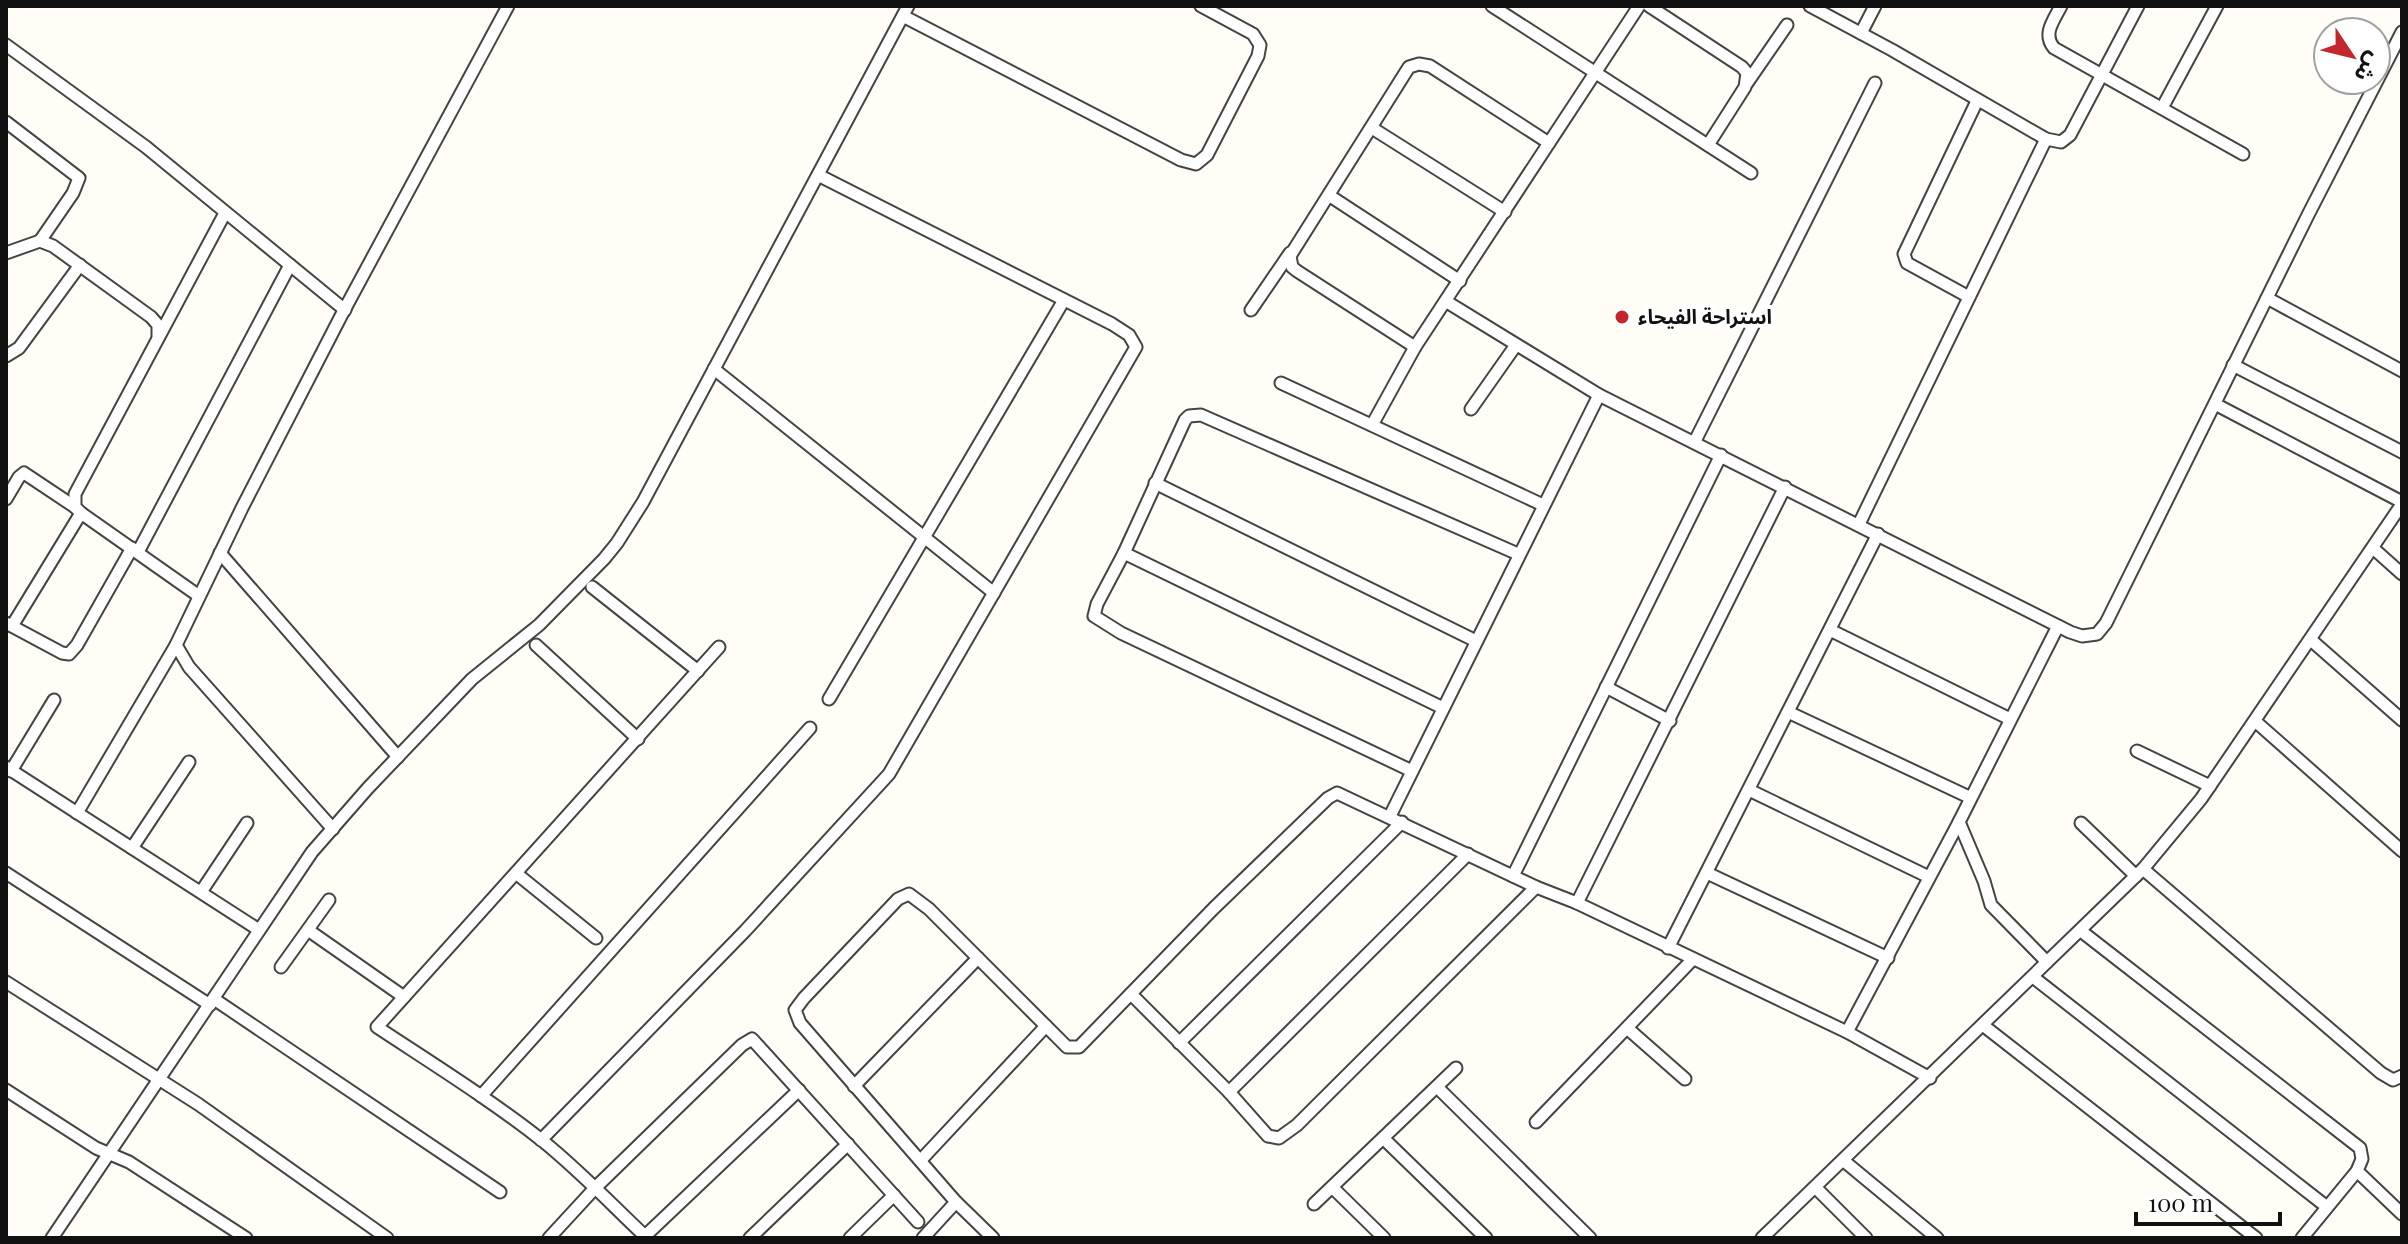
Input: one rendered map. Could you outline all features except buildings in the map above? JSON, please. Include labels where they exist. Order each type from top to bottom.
[{"type":"street","points":[[77,813],[176,645],[345,310],[508,6]]},
{"type":"street","points":[[52,1238],[312,852],[472,679],[539,625],[617,543],[643,502],[906,11],[1181,160],[1196,164],[1207,155],[1258,56],[1260,45],[1253,34],[1201,6]]},
{"type":"street","points":[[1372,425],[1415,347],[1639,6]]},
{"type":"street","points":[[1649,6],[1742,67],[1748,76],[1745,87]]},
{"type":"street","points":[[1810,6],[2046,139],[2061,142],[2070,135],[2138,6]]},
{"type":"street","points":[[1861,33],[1875,6]]},
{"type":"street","points":[[2061,6],[2048,32],[2050,44],[2243,154]]},
{"type":"street","points":[[2162,108],[2217,6]]},
{"type":"street","points":[[1494,9],[1751,173]]},
{"type":"street","points":[[1708,145],[1787,25]]},
{"type":"street","points":[[1447,302],[1599,395],[2058,626],[2091,637],[2102,630],[2402,32]]},
{"type":"street","points":[[6,45],[146,147],[345,310]]},
{"type":"street","points":[[1251,310],[1330,196],[1409,67],[1419,64],[1430,66],[1549,143]]},
{"type":"street","points":[[1695,441],[1875,83]]},
{"type":"street","points":[[1969,297],[1907,263],[1904,254],[1977,101]]},
{"type":"street","points":[[6,122],[79,178],[73,193],[40,241],[6,253]]},
{"type":"street","points":[[1372,128],[1505,212]]},
{"type":"street","points":[[1859,524],[2046,139]]},
{"type":"street","points":[[541,1140],[745,931],[881,784],[1136,347],[1129,335],[818,175]]},
{"type":"street","points":[[1330,196],[1460,281]]},
{"type":"street","points":[[225,213],[81,480],[75,494],[78,510],[9,624],[62,653],[69,654],[77,645],[135,550],[290,265]]},
{"type":"street","points":[[40,241],[53,246],[151,317],[158,325],[158,337]]},
{"type":"street","points":[[1293,249],[1290,256],[1292,267],[1415,347]]},
{"type":"street","points":[[6,356],[19,348],[80,265]]},
{"type":"street","points":[[2267,298],[2402,371]]},
{"type":"street","points":[[829,699],[1064,300]]},
{"type":"street","points":[[1471,409],[1516,345]]},
{"type":"street","points":[[2233,365],[2402,452]]},
{"type":"street","points":[[714,369],[994,593]]},
{"type":"street","points":[[1281,383],[1543,505]]},
{"type":"street","points":[[1390,816],[1599,395]]},
{"type":"street","points":[[1762,1238],[2139,873],[2210,786],[2374,549],[2402,503],[2215,404]]},
{"type":"street","points":[[1412,771],[1098,620],[1095,610],[1185,420],[1194,414],[1201,415],[1518,554]]},
{"type":"street","points":[[1513,876],[1721,455]]},
{"type":"street","points":[[6,499],[19,477],[26,473],[199,596]]},
{"type":"street","points":[[1155,483],[1476,641]]},
{"type":"street","points":[[1577,903],[1785,487]]},
{"type":"street","points":[[1668,948],[1878,534]]},
{"type":"street","points":[[2374,549],[2402,574]]},
{"type":"street","points":[[220,553],[398,757]]},
{"type":"street","points":[[1124,553],[1443,708]]},
{"type":"street","points":[[592,587],[698,671]]},
{"type":"street","points":[[1847,1032],[1959,822],[2058,626]]},
{"type":"street","points":[[1830,630],[2010,719]]},
{"type":"street","points":[[2311,640],[2402,720]]},
{"type":"street","points":[[176,645],[189,667],[333,829]]},
{"type":"street","points":[[536,645],[638,739]]},
{"type":"street","points":[[719,647],[377,1027],[541,1140],[596,1187],[646,1237],[799,1090]]},
{"type":"street","points":[[1606,687],[1670,721]]},
{"type":"street","points":[[54,700],[9,769],[259,930]]},
{"type":"street","points":[[1788,712],[1969,797]]},
{"type":"street","points":[[2255,721],[2402,851]]},
{"type":"street","points":[[481,1096],[810,728]]},
{"type":"street","points":[[2137,751],[2210,786]]},
{"type":"street","points":[[132,848],[189,762]]},
{"type":"street","points":[[1749,790],[1929,877]]},
{"type":"street","points":[[993,1238],[956,1202],[800,1023],[795,1010],[804,998],[904,894],[914,896],[1067,1047],[1079,1047],[1214,908],[1333,794],[1342,794],[1536,887],[1577,903],[1847,1032],[1930,1078]]},
{"type":"street","points":[[1179,1043],[1402,822]]},
{"type":"street","points":[[1959,822],[1991,905],[2047,962]]},
{"type":"street","points":[[201,892],[247,823]]},
{"type":"street","points":[[2081,823],[2381,1073],[2393,1080],[2402,1076]]},
{"type":"street","points":[[1229,1092],[1468,854]]},
{"type":"street","points":[[6,873],[212,1002],[500,1192]]},
{"type":"street","points":[[1707,873],[1888,958]]},
{"type":"street","points":[[517,874],[596,938]]},
{"type":"street","points":[[1131,994],[1229,1092],[1268,1136],[1284,1137],[1536,887]]},
{"type":"street","points":[[281,967],[329,900]]},
{"type":"street","points":[[308,930],[404,997]]},
{"type":"street","points":[[2081,931],[2360,1148],[2362,1159],[2357,1171],[2302,1238]]},
{"type":"street","points":[[854,1086],[978,958]]},
{"type":"street","points":[[1536,1122],[1693,959]]},
{"type":"street","points":[[2033,977],[2327,1207]]},
{"type":"street","points":[[6,982],[198,1104],[387,1238]]},
{"type":"street","points":[[921,1160],[1046,1026]]},
{"type":"street","points":[[1984,1026],[2256,1238]]},
{"type":"street","points":[[1627,1028],[1685,1079]]},
{"type":"street","points":[[549,1238],[596,1187],[752,1039],[918,1222]]},
{"type":"street","points":[[1314,1204],[1456,1068]]},
{"type":"street","points":[[1437,1087],[1590,1238]]},
{"type":"street","points":[[6,1090],[96,1148],[129,1162],[246,1238]]},
{"type":"street","points":[[1383,1138],[1486,1238]]},
{"type":"street","points":[[750,1238],[848,1144]]},
{"type":"street","points":[[1844,1161],[1937,1238]]},
{"type":"street","points":[[2357,1171],[2402,1214]]},
{"type":"street","points":[[1332,1187],[1384,1238]]},
{"type":"street","points":[[1816,1188],[1866,1238]]},
{"type":"street","points":[[850,1238],[894,1195]]},
{"type":"street","points":[[923,1238],[956,1202]]},
{"type":"place","name":"استراحة الفيحاء","points":[[1622,317]]}]
